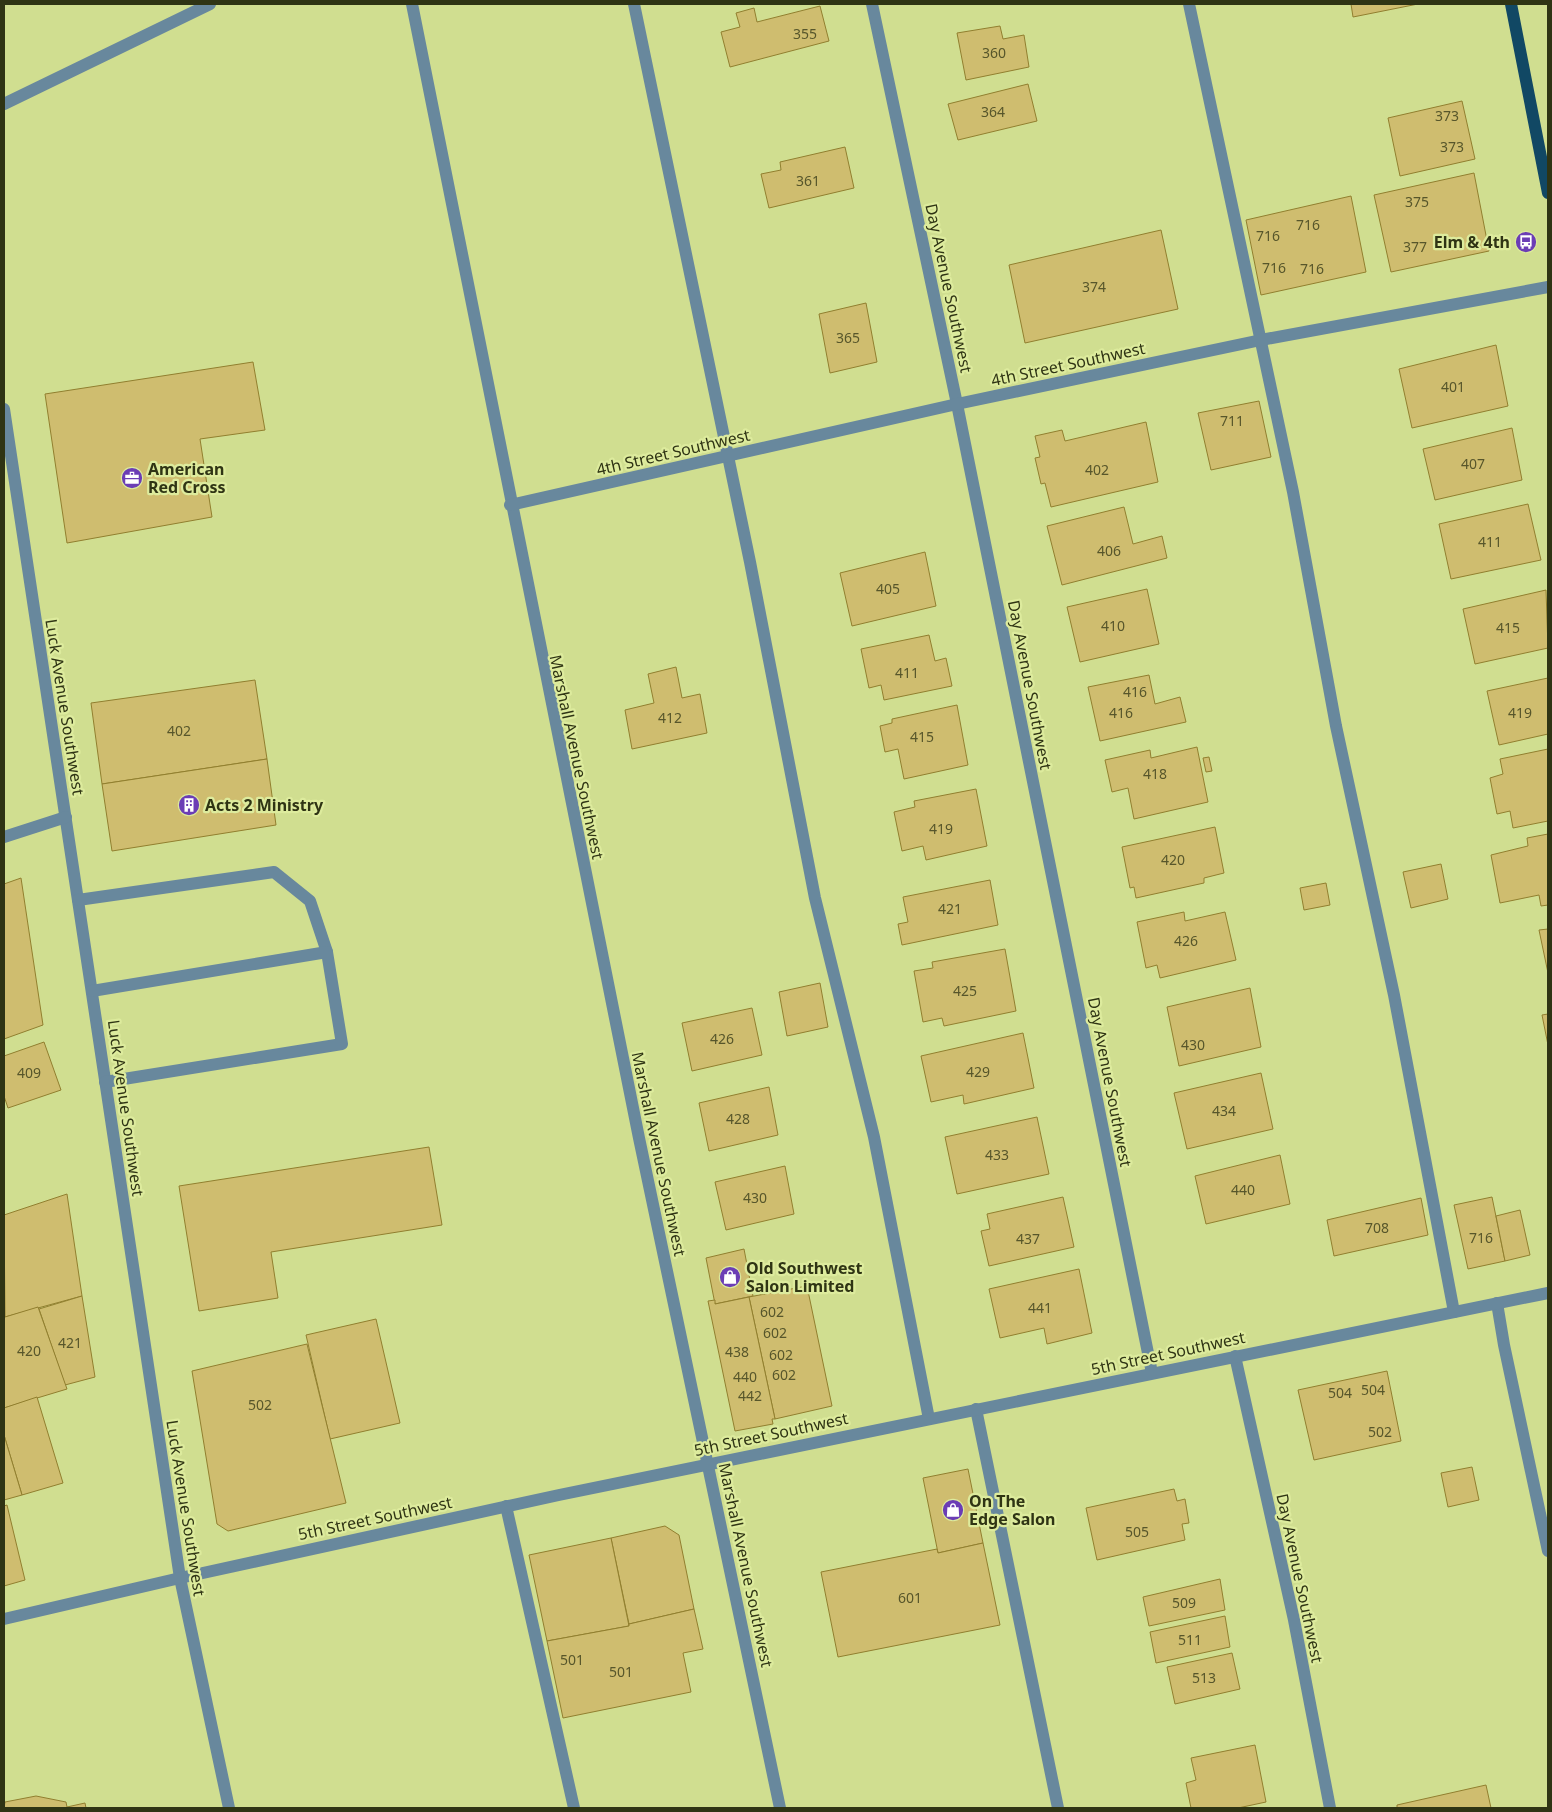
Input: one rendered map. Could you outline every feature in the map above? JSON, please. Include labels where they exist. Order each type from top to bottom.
[{"type":"main road","points":[[1510,4],[1548,193]]},
{"type":"street","points":[[4,104],[210,4]]},
{"type":"street","name":"Marshall Avenue Southwest","points":[[412,4],[510,506],[640,1143],[709,1463],[780,1808]]},
{"type":"street","points":[[634,4],[729,456],[815,898],[874,1137],[929,1418]]},
{"type":"street","name":"Day Avenue Southwest","points":[[872,4],[956,404],[1152,1373]]},
{"type":"street","points":[[1189,4],[1293,492],[1336,726],[1394,995],[1454,1312]]},
{"type":"street","name":"4th Street Southwest","points":[[510,506],[956,404],[1261,340],[1548,287]]},
{"type":"street","name":"Luck Avenue Southwest","points":[[4,409],[180,1578],[228,1808]]},
{"type":"street","points":[[4,837],[66,817]]},
{"type":"street","points":[[78,900],[274,872],[310,900],[327,952],[342,1044],[105,1082]]},
{"type":"street","points":[[92,991],[327,952]]},
{"type":"street","name":"5th Street Southwest","points":[[4,1619],[180,1578],[709,1463],[1548,1293]]},
{"type":"street","points":[[1497,1303],[1504,1345],[1548,1551]]},
{"type":"street","name":"Day Avenue Southwest","points":[[1235,1356],[1294,1620],[1330,1808]]},
{"type":"street","points":[[976,1409],[1058,1808]]},
{"type":"street","points":[[506,1506],[574,1808]]},
{"type":"building","points":[[1351,4],[1418,4],[1353,17]]},
{"type":"building","points":[[820,6],[829,41],[730,67],[721,32],[740,27],[736,13],[754,8],[757,22]]},
{"type":"building","points":[[1000,26],[1003,39],[1024,35],[1029,67],[966,80],[957,33]]},
{"type":"building","points":[[1028,84],[1037,121],[958,140],[948,104]]},
{"type":"building","points":[[1462,101],[1475,159],[1400,176],[1388,118]]},
{"type":"building","points":[[845,147],[854,188],[769,208],[761,174],[781,170],[780,162]]},
{"type":"building","points":[[1474,173],[1489,251],[1391,272],[1374,195]]},
{"type":"building","points":[[1351,196],[1366,272],[1261,295],[1246,220]]},
{"type":"building","points":[[1161,230],[1178,309],[1025,343],[1009,265]]},
{"type":"building","points":[[866,303],[877,362],[830,373],[819,314]]},
{"type":"building","points":[[1496,345],[1508,406],[1412,428],[1399,369]]},
{"type":"building","name":"American Red Cross","points":[[253,362],[265,430],[200,439],[212,517],[67,543],[45,394]]},
{"type":"building","points":[[1259,401],[1271,457],[1211,470],[1198,413]]},
{"type":"building","points":[[1146,422],[1158,482],[1051,507],[1045,483],[1041,484],[1035,458],[1040,457],[1035,436],[1062,430],[1065,441]]},
{"type":"building","points":[[1512,428],[1522,480],[1435,500],[1423,449]]},
{"type":"building","points":[[1528,504],[1541,560],[1451,579],[1439,524]]},
{"type":"building","points":[[1124,507],[1133,544],[1162,536],[1167,558],[1062,585],[1047,526]]},
{"type":"building","points":[[925,552],[936,606],[852,626],[840,573]]},
{"type":"building","points":[[1147,589],[1159,644],[1080,662],[1067,607]]},
{"type":"building","points":[[1546,590],[1548,648],[1475,664],[1463,609]]},
{"type":"building","points":[[929,635],[935,661],[946,658],[952,686],[884,700],[881,685],[869,688],[861,649]]},
{"type":"building","points":[[676,667],[682,698],[700,694],[707,733],[632,749],[625,710],[654,703],[648,674]]},
{"type":"building","points":[[1149,675],[1155,704],[1180,697],[1186,722],[1100,741],[1088,687]]},
{"type":"building","points":[[1548,678],[1548,734],[1499,745],[1487,691]]},
{"type":"building","points":[[255,680],[267,759],[102,784],[91,703]]},
{"type":"building","points":[[957,705],[968,765],[904,779],[898,749],[885,752],[880,726],[892,723],[892,719]]},
{"type":"building","points":[[1197,747],[1208,802],[1134,819],[1128,788],[1112,792],[1105,760],[1150,750],[1151,758]]},
{"type":"building","points":[[1548,749],[1548,821],[1513,828],[1510,811],[1497,814],[1490,778],[1503,774],[1500,759]]},
{"type":"building","points":[[1209,757],[1212,771],[1206,772],[1203,758]]},
{"type":"building","name":"Acts 2 Ministry","points":[[267,759],[276,825],[112,851],[102,784]]},
{"type":"building","points":[[976,789],[987,846],[926,860],[923,846],[902,851],[894,812],[915,807],[914,801]]},
{"type":"building","points":[[1215,827],[1224,873],[1204,878],[1204,883],[1136,898],[1134,887],[1130,888],[1122,847]]},
{"type":"building","points":[[1548,834],[1548,905],[1541,906],[1539,895],[1500,903],[1491,855],[1528,846],[1527,838]]},
{"type":"building","points":[[1441,864],[1448,899],[1411,908],[1403,872]]},
{"type":"building","points":[[21,878],[43,1025],[4,1039],[4,884]]},
{"type":"building","points":[[990,880],[998,925],[902,945],[898,924],[908,922],[903,897]]},
{"type":"building","points":[[1326,883],[1330,905],[1304,910],[1300,888]]},
{"type":"building","points":[[1184,912],[1185,921],[1225,912],[1236,960],[1160,978],[1157,965],[1146,968],[1137,922]]},
{"type":"building","points":[[1548,929],[1548,973],[1539,930]]},
{"type":"building","points":[[1005,949],[1016,1011],[944,1026],[942,1018],[923,1022],[914,971],[933,968],[932,962]]},
{"type":"building","points":[[820,983],[828,1027],[787,1036],[779,992]]},
{"type":"building","points":[[1250,988],[1261,1047],[1179,1066],[1167,1007]]},
{"type":"building","points":[[752,1008],[762,1055],[692,1071],[682,1023]]},
{"type":"building","points":[[1548,1014],[1548,1045],[1542,1015]]},
{"type":"building","points":[[1023,1033],[1034,1088],[964,1104],[963,1095],[931,1102],[921,1056]]},
{"type":"building","points":[[44,1042],[61,1090],[8,1108],[4,1096],[4,1056]]},
{"type":"building","points":[[1261,1073],[1273,1129],[1187,1149],[1174,1093]]},
{"type":"building","points":[[769,1087],[778,1135],[709,1151],[699,1103]]},
{"type":"building","points":[[1037,1117],[1049,1174],[957,1194],[945,1137]]},
{"type":"building","points":[[429,1147],[442,1225],[271,1252],[278,1298],[199,1311],[179,1186]]},
{"type":"building","points":[[1280,1155],[1290,1204],[1206,1224],[1195,1176]]},
{"type":"building","points":[[785,1166],[794,1214],[726,1230],[715,1182]]},
{"type":"building","points":[[67,1194],[82,1296],[5,1317],[4,1215]]},
{"type":"building","points":[[1063,1197],[1074,1247],[989,1266],[981,1231],[990,1229],[987,1214]]},
{"type":"building","points":[[1492,1197],[1505,1261],[1468,1269],[1454,1205]]},
{"type":"building","points":[[1421,1198],[1428,1235],[1334,1256],[1327,1220]]},
{"type":"building","points":[[1520,1210],[1530,1255],[1505,1261],[1496,1216]]},
{"type":"building","name":"Old Southwest Salon Limited","points":[[744,1249],[753,1296],[715,1304],[706,1258]]},
{"type":"building","points":[[1079,1269],[1092,1333],[1047,1344],[1044,1328],[1000,1338],[989,1289]]},
{"type":"building","points":[[807,1286],[832,1406],[775,1419],[749,1297]]},
{"type":"building","points":[[82,1296],[95,1377],[65,1385],[39,1309]]},
{"type":"building","points":[[749,1297],[775,1419],[772,1419],[773,1424],[735,1431],[708,1301],[715,1300],[715,1304]]},
{"type":"building","points":[[38,1307],[67,1389],[4,1408],[4,1314],[5,1317]]},
{"type":"building","points":[[376,1319],[400,1423],[330,1439],[306,1335]]},
{"type":"building","points":[[307,1344],[346,1503],[228,1531],[217,1524],[192,1371]]},
{"type":"building","points":[[1387,1371],[1401,1441],[1314,1460],[1298,1390]]},
{"type":"building","points":[[37,1397],[63,1483],[22,1495],[4,1435],[4,1408]]},
{"type":"building","points":[[4,1435],[22,1495],[4,1500]]},
{"type":"building","points":[[1472,1467],[1479,1500],[1448,1507],[1441,1473]]},
{"type":"building","name":"On The Edge Salon","points":[[968,1469],[983,1543],[938,1553],[923,1478]]},
{"type":"building","points":[[1174,1489],[1177,1501],[1185,1499],[1189,1523],[1182,1524],[1185,1540],[1097,1560],[1086,1508]]},
{"type":"building","points":[[7,1505],[25,1580],[4,1586],[4,1506]]},
{"type":"building","points":[[665,1526],[679,1535],[694,1609],[629,1624],[611,1538]]},
{"type":"building","points":[[611,1538],[629,1626],[547,1641],[529,1555]]},
{"type":"building","points":[[983,1543],[1000,1625],[838,1657],[821,1572],[937,1549],[938,1553]]},
{"type":"building","points":[[1220,1579],[1225,1610],[1149,1626],[1143,1597]]},
{"type":"building","points":[[694,1609],[703,1649],[683,1653],[691,1692],[563,1718],[547,1641],[629,1626],[629,1624]]},
{"type":"building","points":[[1225,1616],[1230,1647],[1156,1663],[1150,1632]]},
{"type":"building","points":[[1232,1653],[1240,1689],[1175,1704],[1167,1667]]},
{"type":"building","points":[[1255,1745],[1266,1802],[1238,1808],[1191,1808],[1186,1783],[1196,1780],[1191,1758]]},
{"type":"building","points":[[1486,1785],[1491,1808],[1397,1808],[1397,1805]]},
{"type":"building","points":[[36,1796],[66,1802],[67,1807],[85,1803],[86,1808],[4,1808],[5,1802]]},
{"type":"place","name":"Elm & 4th","points":[[1526,242]]},
{"type":"place","name":"American Red Cross","points":[[132,478]]},
{"type":"place","name":"Acts 2 Ministry","points":[[189,805]]},
{"type":"place","name":"Old Southwest Salon Limited","points":[[730,1277]]},
{"type":"place","name":"On The Edge Salon","points":[[953,1510]]}]
